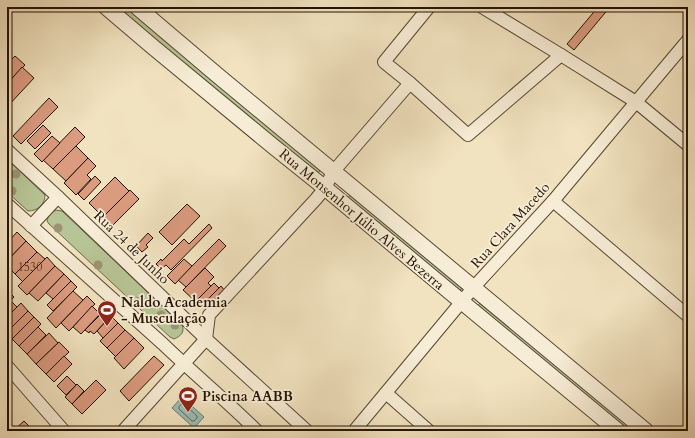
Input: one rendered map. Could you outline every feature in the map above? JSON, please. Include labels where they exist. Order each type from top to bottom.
[{"type":"street","name":"Rua Monsenhor Júlio Alves Bezerra","points":[[106,7],[618,431]]},
{"type":"street","name":"Rua Monsenhor Júlio Alves Bezerra","points":[[137,7],[333,172],[646,431]]},
{"type":"street","points":[[429,7],[384,62],[468,134],[561,55]]},
{"type":"street","points":[[482,7],[638,104],[688,145]]},
{"type":"street","name":"Rua Clara Macedo","points":[[354,431],[473,288],[638,104],[688,40]]},
{"type":"street","points":[[123,431],[206,338],[209,315],[325,188],[333,172],[410,83]]},
{"type":"street","name":"Rua 24 de Junho","points":[[7,150],[307,431]]},
{"type":"street","points":[[31,226],[58,197]]},
{"type":"street","points":[[552,201],[688,316]]},
{"type":"street","points":[[7,204],[163,344],[257,431]]},
{"type":"street","points":[[7,366],[64,431]]},
{"type":"street","points":[[386,393],[429,431]]},
{"type":"green space","points":[[115,7],[129,7],[319,166],[321,168],[320,171],[317,173]]},
{"type":"green space","points":[[7,159],[45,195],[42,204],[35,210],[28,211],[7,192]]},
{"type":"green space","points":[[350,195],[463,288],[458,291],[348,198]]},
{"type":"green space","points":[[56,210],[62,211],[182,325],[183,332],[179,337],[174,339],[170,337],[49,224],[47,221],[48,218],[51,213]]},
{"type":"green space","points":[[481,302],[639,431],[625,431],[478,310],[478,306]]},
{"type":"water","name":"Piscina AABB","points":[[182,397],[204,417],[194,428],[172,408]]},
{"type":"building","points":[[598,7],[610,7],[574,50],[567,44]]},
{"type":"building","points":[[15,56],[25,65],[7,84],[7,64]]},
{"type":"building","points":[[22,67],[34,78],[7,107],[7,84]]},
{"type":"building","points":[[49,98],[58,107],[21,144],[13,136]]},
{"type":"building","points":[[43,125],[51,133],[35,149],[27,141]]},
{"type":"building","points":[[75,127],[85,137],[53,169],[43,160]]},
{"type":"building","points":[[52,136],[60,143],[42,162],[34,154]]},
{"type":"building","points":[[76,146],[88,158],[66,181],[53,169]]},
{"type":"building","points":[[88,158],[96,166],[87,175],[91,179],[76,195],[64,183]]},
{"type":"building","points":[[95,176],[101,182],[84,200],[78,194]]},
{"type":"building","points":[[115,177],[129,191],[103,217],[89,203]]},
{"type":"building","points":[[130,190],[139,199],[112,226],[103,217]]},
{"type":"building","points":[[187,204],[200,216],[172,245],[159,232]]},
{"type":"building","points":[[209,224],[212,228],[171,270],[166,265],[161,269],[156,264],[161,259],[162,261],[184,239],[189,244]]},
{"type":"building","points":[[17,232],[26,241],[7,261],[7,243]]},
{"type":"building","points":[[148,233],[153,238],[146,245],[148,247],[142,252],[136,246]]},
{"type":"building","points":[[219,239],[226,246],[186,287],[178,280]]},
{"type":"building","points":[[26,241],[37,252],[15,274],[7,266],[7,261]]},
{"type":"building","points":[[37,252],[45,259],[23,282],[15,274]]},
{"type":"building","points":[[47,257],[55,266],[27,295],[18,286]]},
{"type":"building","points":[[184,259],[192,266],[175,284],[167,276]]},
{"type":"building","points":[[55,266],[64,274],[38,301],[29,293]]},
{"type":"building","points":[[205,268],[214,277],[208,283],[211,286],[196,302],[183,290]]},
{"type":"building","points":[[64,274],[71,281],[53,299],[46,293]]},
{"type":"building","points":[[71,281],[77,287],[53,311],[47,305]]},
{"type":"building","points":[[214,283],[219,288],[202,305],[197,300]]},
{"type":"building","points":[[221,286],[225,291],[207,309],[202,305]]},
{"type":"building","points":[[7,290],[14,297],[7,304]]},
{"type":"building","points":[[73,291],[83,300],[56,328],[47,318]]},
{"type":"building","points":[[87,296],[95,304],[69,331],[61,323]]},
{"type":"building","points":[[10,300],[17,307],[7,317],[7,304]]},
{"type":"building","points":[[21,303],[28,311],[7,332],[7,317]]},
{"type":"building","points":[[92,306],[100,314],[81,334],[73,327]]},
{"type":"building","points":[[105,310],[111,316],[94,334],[85,330]]},
{"type":"building","points":[[28,311],[34,317],[12,339],[7,332]]},
{"type":"building","name":"Naldo Academia - Musculação","points":[[111,316],[118,323],[103,338],[97,331]]},
{"type":"building","points":[[34,317],[41,324],[19,346],[12,339]]},
{"type":"building","points":[[118,323],[125,330],[107,348],[100,341]]},
{"type":"building","points":[[38,327],[46,335],[27,354],[19,346]]},
{"type":"building","points":[[125,330],[134,338],[116,357],[107,348]]},
{"type":"building","points":[[49,333],[58,343],[36,364],[27,354]]},
{"type":"building","points":[[134,338],[144,348],[124,369],[114,358]]},
{"type":"building","points":[[59,342],[69,352],[46,374],[36,364]]},
{"type":"building","points":[[64,356],[72,364],[54,382],[46,374]]},
{"type":"building","points":[[154,356],[164,365],[129,401],[120,391]]},
{"type":"building","points":[[67,376],[76,385],[66,395],[57,386]]},
{"type":"building","points":[[96,380],[106,390],[82,414],[72,404]]},
{"type":"building","points":[[77,384],[84,391],[72,404],[65,397]]},
{"type":"building","points":[[24,421],[32,429],[30,431],[13,431]]},
{"type":"place","name":"Naldo Academia - Musculação","points":[[107,327]]},
{"type":"place","name":"Piscina AABB","points":[[188,413]]}]
